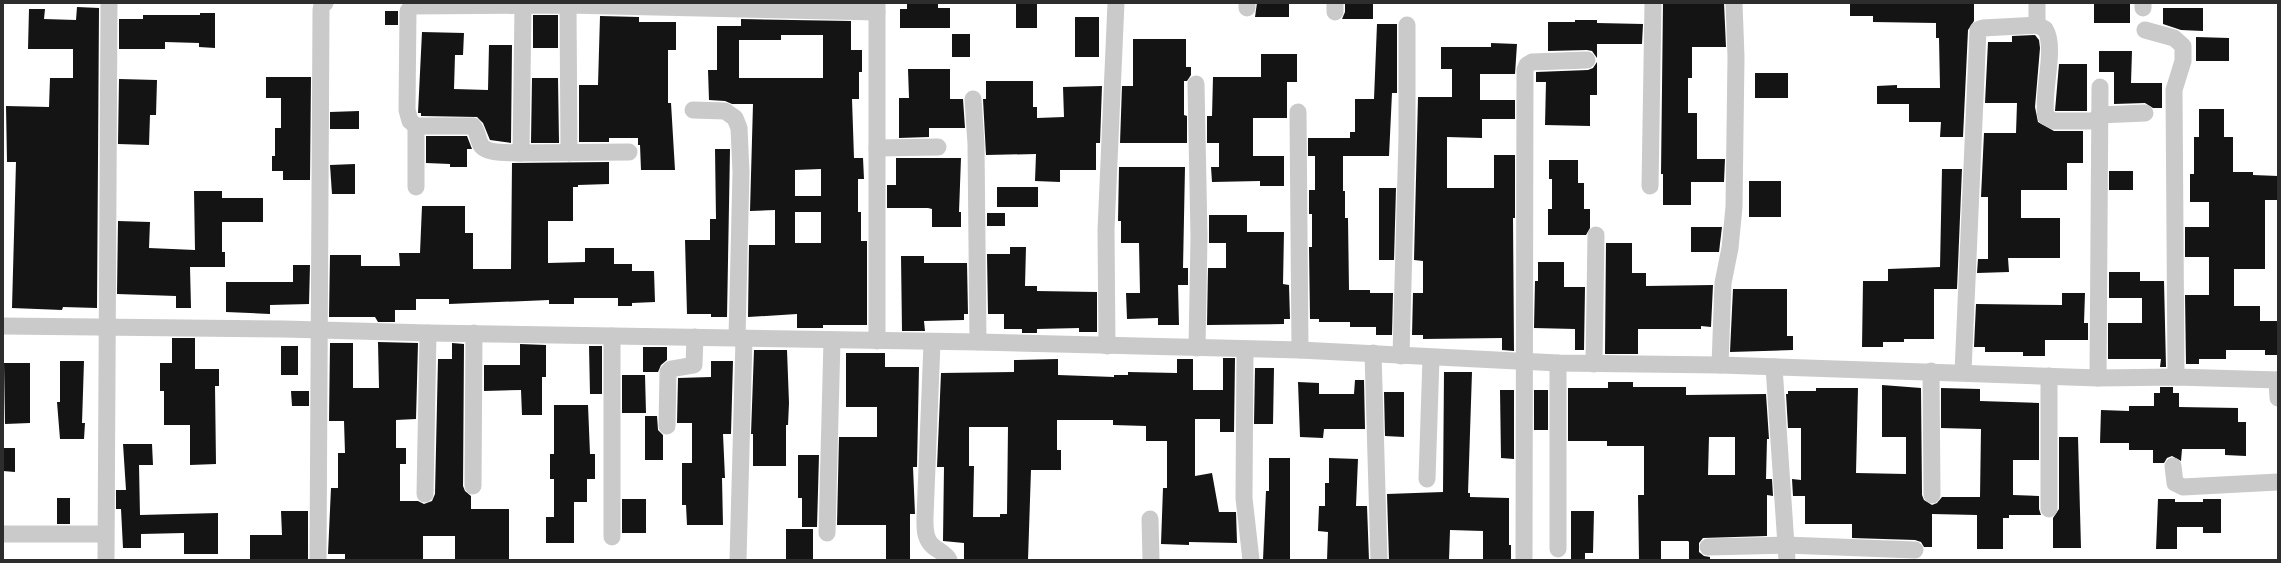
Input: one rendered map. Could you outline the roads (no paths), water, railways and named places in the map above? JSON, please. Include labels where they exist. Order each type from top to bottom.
[{"type":"street","points":[[106,560],[106,327],[109,3]]},
{"type":"street","points":[[318,560],[318,404],[321,329],[321,32],[322,5],[325,3]]},
{"type":"street","points":[[1107,346],[1106,230],[1116,3]]},
{"type":"street","points":[[1650,186],[1654,3]]},
{"type":"street","points":[[1720,365],[1723,283],[1730,248],[1734,207],[1736,57],[1734,3]]},
{"type":"street","points":[[2037,3],[2037,25]]},
{"type":"street","points":[[629,152],[521,153],[484,149],[480,144],[476,130],[473,126],[416,126],[410,121],[407,110],[408,10],[418,4],[523,6],[562,4],[735,5],[877,8],[877,341]]},
{"type":"street","points":[[562,4],[569,153]]},
{"type":"street","points":[[521,153],[523,6]]},
{"type":"street","points":[[1401,356],[1407,137],[1407,25]]},
{"type":"street","points":[[1963,372],[1977,33],[1983,28],[2037,25],[2045,29],[2048,37],[2046,117],[2054,122],[2145,113]]},
{"type":"street","points":[[2145,30],[2174,38],[2183,46],[2183,61],[2174,90],[2176,377]]},
{"type":"street","points":[[1524,560],[1526,67],[1532,62],[1587,60]]},
{"type":"street","points":[[1196,84],[1199,237],[1198,348]]},
{"type":"street","points":[[2098,378],[2100,87]]},
{"type":"street","points":[[973,99],[976,144],[978,342]]},
{"type":"street","points":[[693,110],[725,111],[735,118],[739,128],[741,172],[741,338],[738,560]]},
{"type":"street","points":[[1298,112],[1300,350]]},
{"type":"street","points":[[416,126],[416,187]]},
{"type":"street","points":[[877,148],[938,147]]},
{"type":"street","points":[[1594,364],[1596,236]]},
{"type":"street","points":[[3,326],[321,329],[428,333],[695,337],[932,343],[978,342],[1245,350],[1300,350],[1372,353],[1431,358],[1558,363],[1720,365],[1963,372],[2098,378],[2176,377],[2278,380],[2278,398]]},
{"type":"street","points":[[425,494],[428,333]]},
{"type":"street","points":[[473,486],[474,333]]},
{"type":"street","points":[[612,336],[612,537]]},
{"type":"street","points":[[667,426],[668,372],[673,368],[694,365],[695,337]]},
{"type":"street","points":[[827,533],[832,340]]},
{"type":"street","points":[[932,343],[925,517],[926,533],[930,543],[947,556],[949,560]]},
{"type":"street","points":[[1245,350],[1244,498],[1251,560]]},
{"type":"street","points":[[1372,353],[1379,560]]},
{"type":"street","points":[[1427,479],[1431,358]]},
{"type":"street","points":[[1558,363],[1558,549]]},
{"type":"street","points":[[1774,367],[1786,553]]},
{"type":"street","points":[[1931,371],[1932,495]]},
{"type":"street","points":[[2049,376],[2049,509]]},
{"type":"street","points":[[2173,466],[2175,483],[2183,487],[2278,482]]},
{"type":"street","points":[[1150,519],[1151,560]]},
{"type":"street","points":[[3,534],[105,534]]},
{"type":"street","points":[[1708,547],[1786,553],[1915,550]]}]
